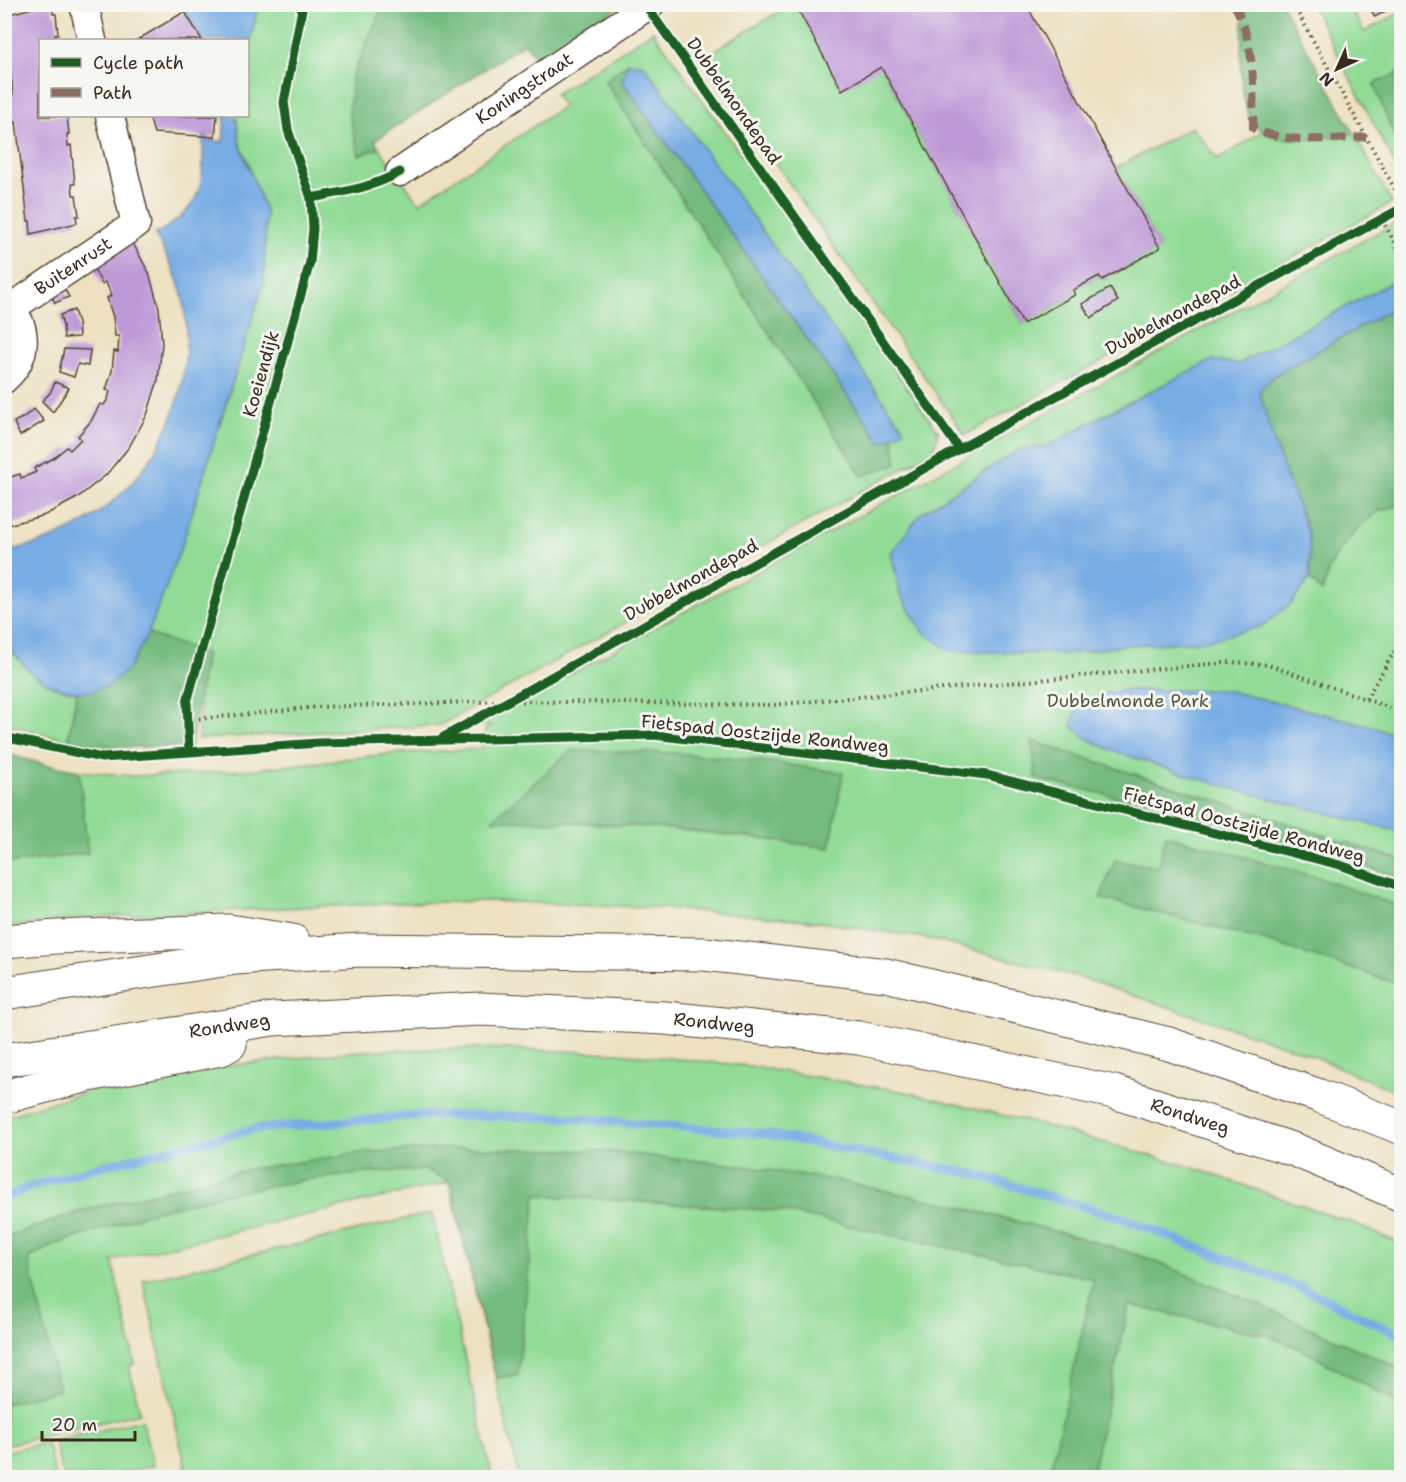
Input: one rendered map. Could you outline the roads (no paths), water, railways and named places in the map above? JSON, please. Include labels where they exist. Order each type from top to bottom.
[{"type":"highway","points":[[4,941],[57,937],[229,932],[360,950]]},
{"type":"highway","points":[[4,993],[236,958],[360,950],[704,954],[886,975],[1169,1044],[1317,1095],[1401,1128]]},
{"type":"highway","name":"Rondweg","points":[[4,1060],[273,1019],[481,1009],[665,1018],[859,1038],[1114,1092],[1295,1150],[1401,1195]]},
{"type":"highway","points":[[4,1098],[88,1075],[221,1049],[273,1019]]},
{"type":"street","points":[[84,4],[92,39]]},
{"type":"street","name":"Koningstraat","points":[[400,172],[650,4]]},
{"type":"street","name":"Buitenrust","points":[[8,306],[136,224],[110,117]]},
{"type":"street","points":[[4,380],[15,369],[21,358],[23,344],[18,319],[8,306]]},
{"type":"water","points":[[183,4],[258,5],[249,47],[249,39],[201,39],[182,6]]},
{"type":"water","points":[[628,63],[644,65],[904,429],[881,442],[622,81]]},
{"type":"water","points":[[225,117],[236,117],[240,144],[266,212],[264,281],[183,542],[148,634],[129,668],[108,686],[89,692],[77,692],[52,686],[32,674],[5,643],[4,551],[47,540],[85,522],[118,497],[145,466],[166,430],[180,391],[186,349],[184,305],[176,277],[155,234],[171,225],[182,215],[197,194],[203,169],[203,137],[208,137],[208,141],[223,141]]},
{"type":"water","points":[[1401,277],[1401,304],[1275,375],[1259,391],[1273,440],[1309,535],[1310,578],[1292,603],[1262,626],[1205,641],[1126,645],[1068,654],[950,651],[923,632],[900,594],[891,553],[920,514],[1019,449],[1048,446],[1212,360],[1239,364]]},
{"type":"water","points":[[1123,690],[1225,690],[1368,725],[1401,737],[1401,832],[1181,773],[1098,744],[1072,726],[1074,716],[1083,703],[1097,696]]},
{"type":"waterway","points":[[4,1198],[30,1187],[101,1166],[254,1129],[421,1115],[558,1117],[767,1134],[974,1174],[1122,1218],[1304,1289],[1402,1336]]},
{"type":"park label","name":"Dubbelmonde Park","points":[[1128,701]]}]
